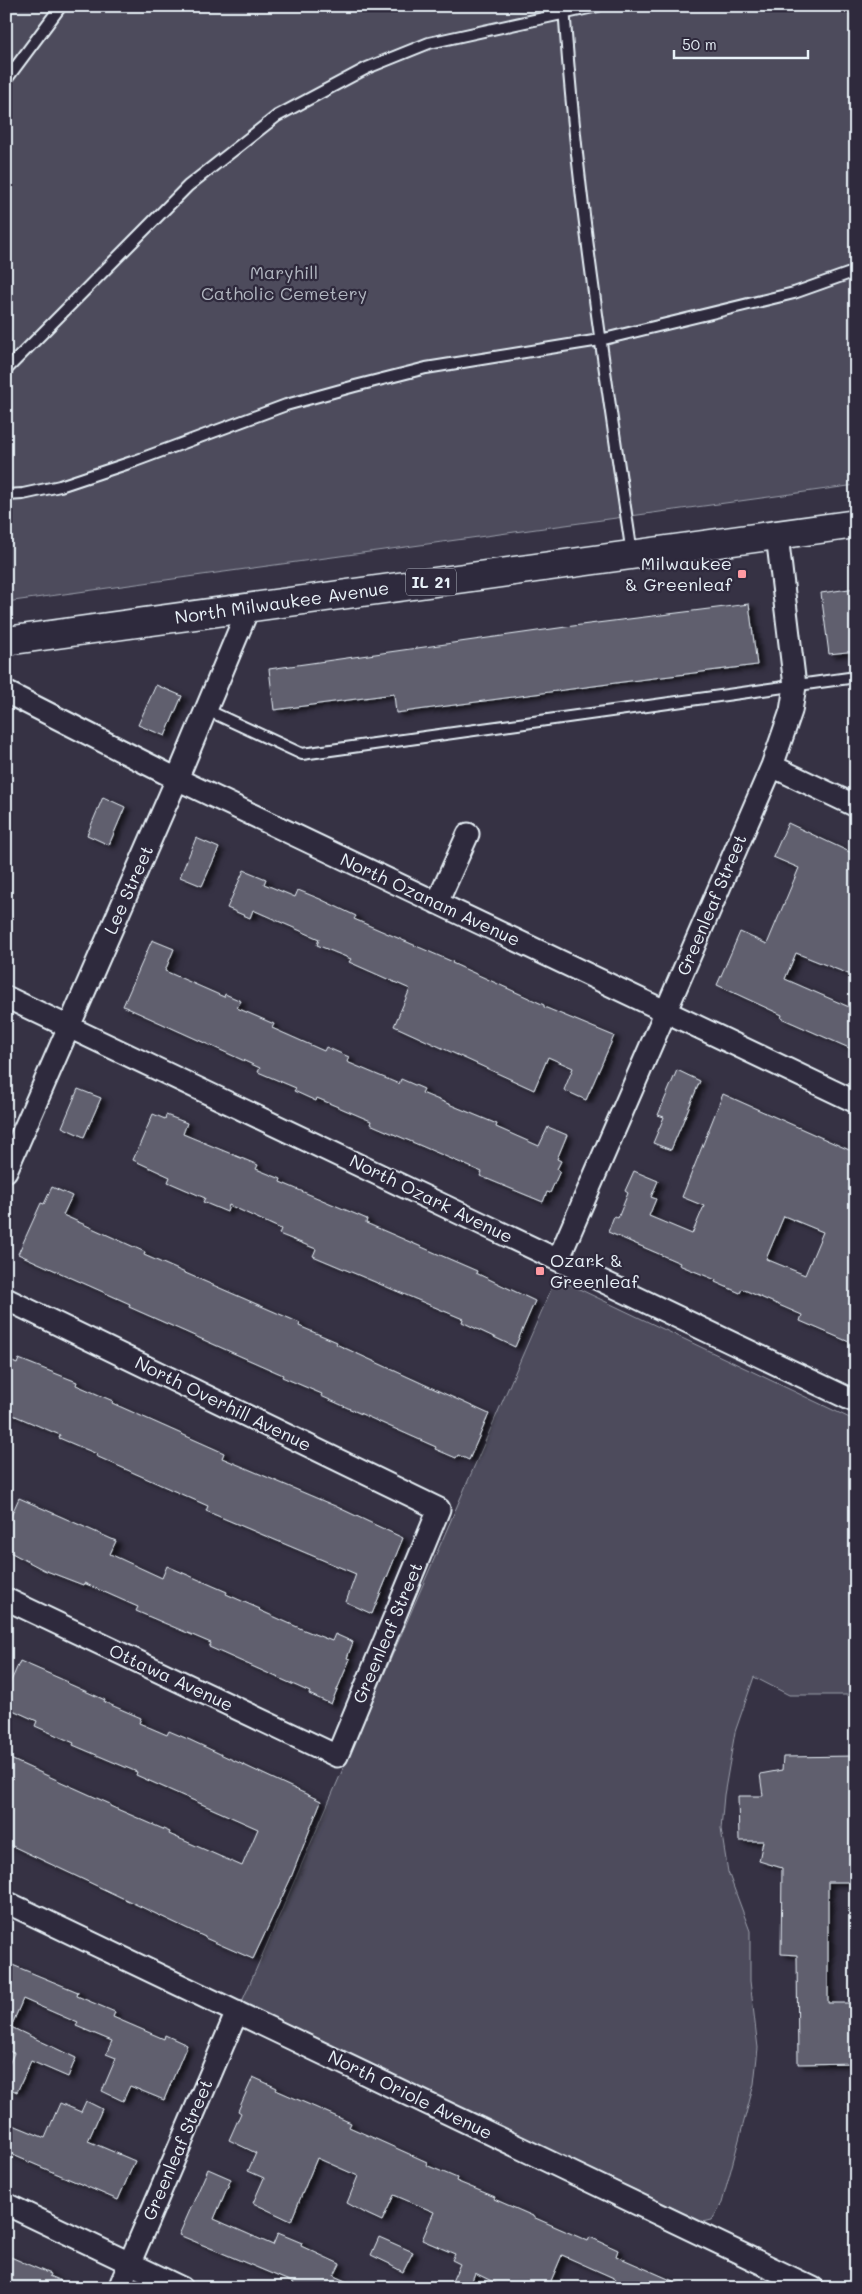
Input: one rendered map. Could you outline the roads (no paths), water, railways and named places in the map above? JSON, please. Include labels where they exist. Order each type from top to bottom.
[{"type":"main road","name":"North Milwaukee Avenue","points":[[6,641],[856,524]]},
{"type":"street","name":"Greenleaf Street","points":[[558,1260],[772,766],[791,711],[795,686],[776,535]]},
{"type":"street","name":"Lee Street","points":[[6,1171],[177,779],[249,607]]},
{"type":"street","name":"North Ozanam Avenue","points":[[6,692],[177,779],[856,1102]]},
{"type":"street","points":[[772,766],[856,806]]},
{"type":"street","points":[[437,903],[468,834]]},
{"type":"street","name":"North Ozark Avenue","points":[[6,997],[856,1402]]},
{"type":"street","name":"North Overhill Avenue","points":[[6,1299],[439,1510]]},
{"type":"street","name":"Greenleaf Street","points":[[337,1756],[439,1510]]},
{"type":"street","name":"Ottawa Avenue","points":[[6,1599],[337,1756]]},
{"type":"street","name":"North Oriole Avenue","points":[[6,1902],[813,2288]]},
{"type":"street","name":"Greenleaf Street","points":[[120,2288],[236,2012]]},
{"type":"street","points":[[6,2204],[182,2288]]},
{"type":"lane","points":[[6,80],[61,6]]},
{"type":"lane","points":[[6,370],[188,186],[278,116],[367,68],[430,43],[564,10],[598,6]]},
{"type":"lane","points":[[564,10],[576,142],[600,340],[632,555]]},
{"type":"lane","points":[[6,495],[23,494],[60,486],[135,461],[286,405],[355,386],[426,368],[600,340],[794,293],[856,271]]},
{"type":"lane","points":[[206,710],[302,754],[856,677]]},
{"type":"place","name":"Milwaukee & Greenleaf","points":[[742,574]]},
{"type":"place","name":"Ozark & Greenleaf","points":[[540,1271]]},
{"type":"park label","name":"Maryhill Catholic Cemetery","points":[[284,283]]}]
